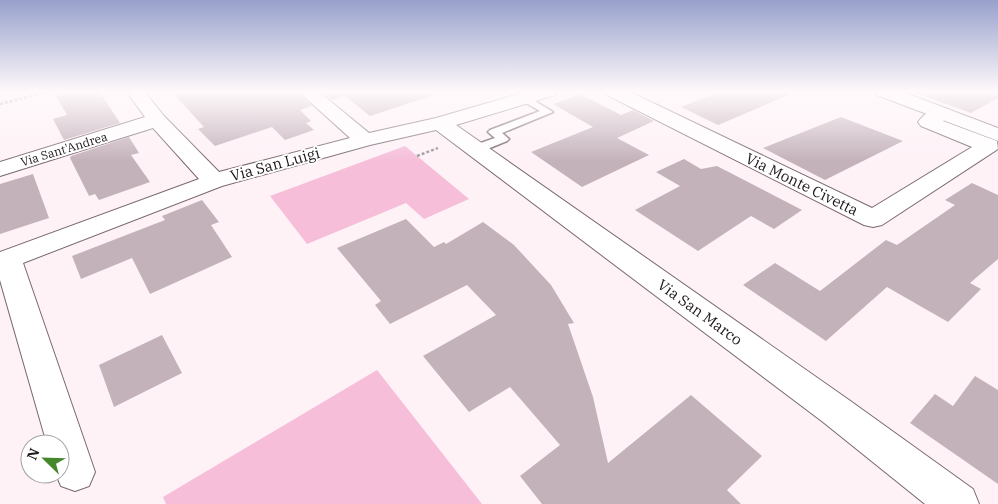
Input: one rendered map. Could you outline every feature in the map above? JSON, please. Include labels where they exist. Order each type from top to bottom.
[{"type":"street","points":[[153,115],[214,180]]},
{"type":"street","points":[[335,115],[365,140]]},
{"type":"street","name":"Via San Luigi","points":[[75,472],[4,260],[214,180],[468,115]]},
{"type":"street","name":"Via Monte Civetta","points":[[662,115],[873,219],[989,146],[928,122],[940,115]]},
{"type":"street","points":[[946,115],[998,135]]},
{"type":"street","name":"Via Sant'Andrea","points":[[0,169],[157,120]]},
{"type":"street","name":"Via San Marco","points":[[440,123],[836,411],[958,504]]},
{"type":"lane","points":[[476,149],[503,139],[494,132],[541,115]]},
{"type":"shaded area","points":[[405,146],[469,199],[424,219],[406,203],[307,244],[270,196]]},
{"type":"shaded area","points":[[377,370],[482,504],[166,504],[163,497]]},
{"type":"building","points":[[67,115],[114,115],[120,123],[64,140],[53,119]]},
{"type":"building","points":[[193,115],[305,115],[311,121],[306,123],[314,130],[285,140],[272,127],[215,146],[198,129],[204,127]]},
{"type":"building","points":[[571,115],[642,115],[654,121],[617,138],[649,155],[582,187],[531,152],[593,127]]},
{"type":"building","points":[[696,115],[743,115],[718,125]]},
{"type":"building","points":[[841,117],[903,141],[825,180],[763,148]]},
{"type":"building","points":[[129,137],[139,153],[131,155],[150,182],[99,200],[95,194],[89,196],[70,158],[71,156]]},
{"type":"building","points":[[684,159],[701,169],[717,166],[802,210],[774,229],[751,216],[698,251],[635,210],[680,186],[656,172]]},
{"type":"building","points":[[33,174],[49,218],[0,234],[0,184]]},
{"type":"building","points":[[972,183],[998,195],[998,259],[970,283],[981,289],[948,322],[887,287],[826,341],[743,285],[775,263],[820,291],[886,240],[897,245],[955,205],[945,200]]},
{"type":"building","points":[[202,200],[219,222],[211,225],[232,257],[150,294],[132,258],[81,279],[72,256],[165,220],[162,216]]},
{"type":"building","points":[[406,219],[434,247],[444,242],[446,244],[483,222],[514,245],[551,285],[574,323],[568,324],[593,397],[608,463],[691,395],[762,456],[727,490],[741,504],[542,504],[520,476],[560,445],[510,387],[469,412],[423,356],[496,315],[467,285],[390,324],[375,305],[381,301],[337,248]]},
{"type":"building","points":[[162,335],[182,373],[114,407],[99,365]]},
{"type":"building","points":[[975,376],[998,390],[998,484],[910,423],[935,394],[953,406]]}]
